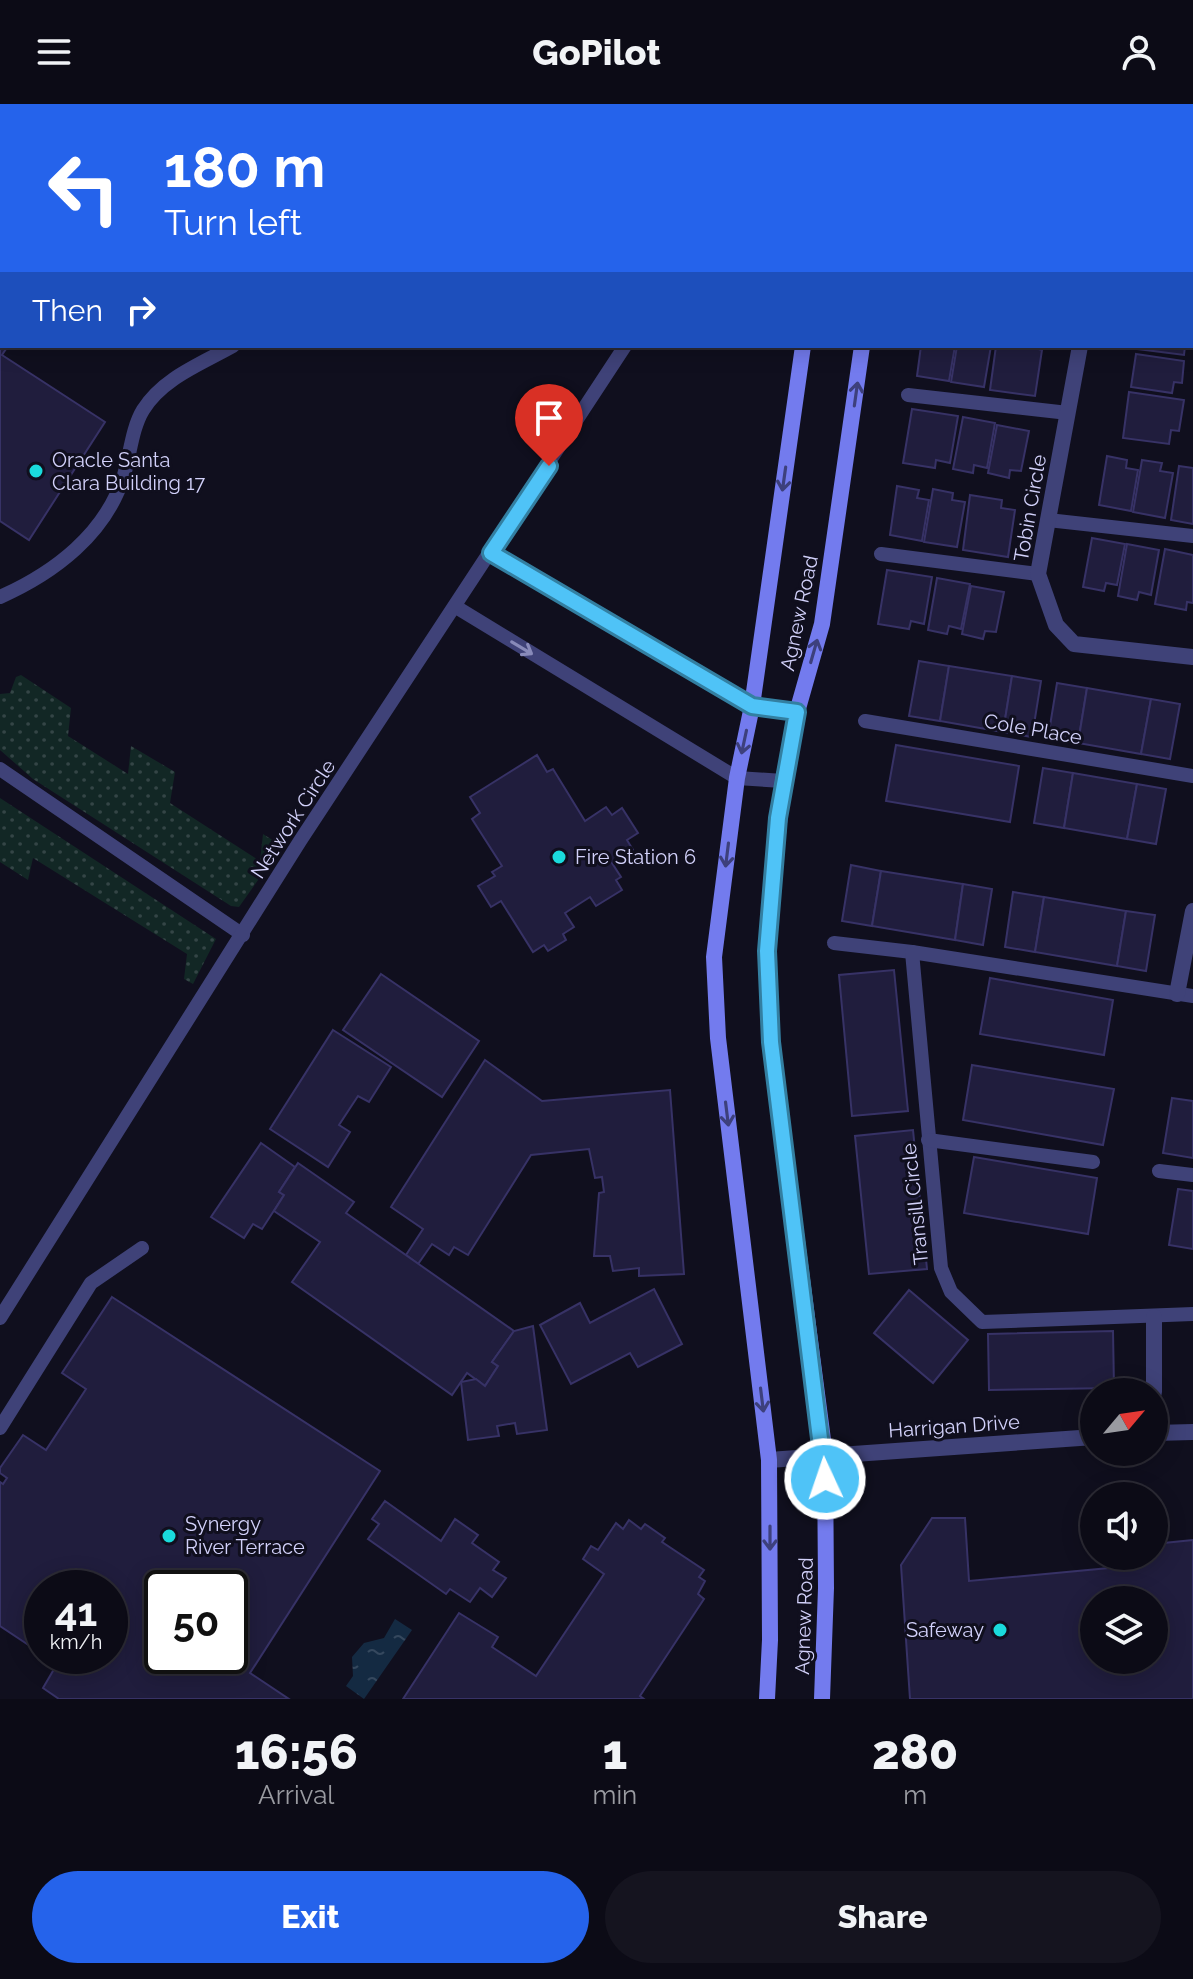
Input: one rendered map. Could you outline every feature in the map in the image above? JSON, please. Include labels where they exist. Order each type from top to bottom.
[{"type":"main road","name":"Agnew Road","points":[[767,1699],[770,1640],[769,1460],[718,1038],[714,957],[737,778],[752,706],[803,348]]},
{"type":"main road","name":"Agnew Road","points":[[822,1699],[826,1588],[825,1455],[771,1042],[767,951],[783,781],[797,712],[822,624],[862,348]]},
{"type":"street","name":"Tobin Circle","points":[[1080,348],[1038,574],[1056,625],[1074,644],[1193,657]]},
{"type":"street","points":[[1185,995],[1193,911]]},
{"type":"street","points":[[1154,1317],[1154,1378]]},
{"type":"street","points":[[1168,1433],[1193,1432]]},
{"type":"street","name":"Harrigan Drive","points":[[769,1460],[1080,1438]]},
{"type":"lane","points":[[0,597],[30,584],[89,540],[123,480],[142,412],[165,384],[229,348]]},
{"type":"lane","name":"Network Circle","points":[[0,1318],[300,841],[624,348]]},
{"type":"lane","points":[[908,395],[1068,413]]},
{"type":"lane","points":[[1048,520],[1193,536]]},
{"type":"lane","points":[[491,553],[752,706],[797,712]]},
{"type":"lane","points":[[881,554],[1038,574]]},
{"type":"lane","points":[[456,607],[737,778],[783,781]]},
{"type":"lane","name":"Cole Place","points":[[865,721],[1193,776]]},
{"type":"lane","points":[[0,769],[243,935]]},
{"type":"lane","points":[[834,943],[912,952],[1185,995]]},
{"type":"lane","name":"Transill Circle","points":[[912,952],[941,1268],[951,1292],[982,1322],[1193,1314]]},
{"type":"lane","points":[[928,1140],[1093,1162]]},
{"type":"lane","points":[[1159,1171],[1193,1175]]},
{"type":"lane","points":[[0,1428],[91,1283],[142,1248]]},
{"type":"green space","points":[[21,675],[71,708],[68,736],[128,774],[131,746],[175,772],[170,803],[260,861],[263,834],[282,846],[239,907],[231,906],[33,779],[0,750],[0,694],[10,693],[16,677]]},
{"type":"green space","points":[[0,798],[216,939],[193,984],[184,979],[187,954],[33,858],[28,880],[0,862]]},
{"type":"water","points":[[395,1619],[412,1630],[364,1699],[346,1686],[353,1676],[352,1657],[364,1643],[384,1638]]},
{"type":"building","name":"Oracle Santa Clara Building 17","points":[[0,348],[7,348],[2,355],[105,422],[29,540],[0,521]]},
{"type":"building","points":[[921,348],[955,348],[949,381],[917,376]]},
{"type":"building","points":[[957,348],[991,348],[984,387],[951,382]]},
{"type":"building","points":[[996,348],[1042,350],[1035,396],[990,390]]},
{"type":"building","points":[[1138,348],[1185,348],[1184,355]]},
{"type":"building","points":[[1136,354],[1184,361],[1182,383],[1174,382],[1172,393],[1131,387]]},
{"type":"building","points":[[1129,392],[1184,400],[1179,431],[1171,430],[1169,444],[1123,438]]},
{"type":"building","points":[[912,409],[958,416],[950,463],[936,460],[935,468],[903,463]]},
{"type":"building","points":[[963,417],[995,423],[987,468],[974,465],[973,473],[953,469]]},
{"type":"building","points":[[997,425],[1029,431],[1021,471],[1010,470],[1009,478],[988,473]]},
{"type":"building","points":[[1107,456],[1127,460],[1126,468],[1138,470],[1131,511],[1099,505]]},
{"type":"building","points":[[1142,460],[1162,463],[1160,471],[1173,473],[1165,518],[1133,512]]},
{"type":"building","points":[[1179,466],[1193,468],[1193,524],[1171,520]]},
{"type":"building","points":[[897,486],[919,490],[917,498],[929,500],[922,541],[890,535]]},
{"type":"building","points":[[933,489],[953,493],[952,500],[965,502],[957,547],[924,542]]},
{"type":"building","points":[[970,495],[1002,500],[1001,508],[1015,510],[1008,557],[963,550]]},
{"type":"building","points":[[1092,538],[1125,544],[1117,585],[1106,583],[1104,591],[1083,587]]},
{"type":"building","points":[[1127,544],[1159,550],[1151,595],[1139,592],[1137,600],[1118,596]]},
{"type":"building","points":[[1165,549],[1193,555],[1193,603],[1187,602],[1186,610],[1155,604]]},
{"type":"building","points":[[887,570],[932,577],[924,624],[911,621],[909,629],[878,624]]},
{"type":"building","points":[[937,578],[970,584],[961,629],[949,626],[947,634],[928,630]]},
{"type":"building","points":[[971,586],[1004,592],[996,632],[985,631],[983,639],[962,634]]},
{"type":"building","points":[[919,661],[949,666],[940,721],[909,716]]},
{"type":"building","points":[[949,666],[1012,676],[1003,732],[940,721]]},
{"type":"building","points":[[1012,676],[1041,681],[1032,737],[1003,732]]},
{"type":"building","points":[[1057,683],[1087,688],[1078,743],[1048,738]]},
{"type":"building","points":[[1087,688],[1151,699],[1141,754],[1078,743]]},
{"type":"building","points":[[1151,699],[1180,704],[1170,759],[1141,754]]},
{"type":"building","points":[[896,745],[1019,766],[1010,822],[886,801]]},
{"type":"building","name":"Fire Station 6","points":[[537,755],[547,772],[553,769],[585,821],[606,807],[612,815],[622,808],[638,833],[627,840],[633,850],[612,863],[621,877],[616,880],[622,890],[596,906],[590,897],[565,913],[574,927],[563,934],[566,940],[548,951],[544,945],[533,952],[501,901],[491,907],[478,886],[495,876],[492,872],[502,866],[472,819],[480,813],[470,797]]},
{"type":"building","points":[[1043,768],[1073,773],[1064,828],[1034,823]]},
{"type":"building","points":[[1073,773],[1137,784],[1127,839],[1064,828]]},
{"type":"building","points":[[1137,784],[1166,789],[1156,844],[1127,839]]},
{"type":"building","points":[[851,865],[881,871],[872,926],[842,921]]},
{"type":"building","points":[[881,871],[963,884],[955,940],[872,926]]},
{"type":"building","points":[[963,884],[992,889],[983,945],[955,940]]},
{"type":"building","points":[[1013,892],[1044,897],[1035,952],[1005,947]]},
{"type":"building","points":[[1044,897],[1126,911],[1117,966],[1035,952]]},
{"type":"building","points":[[1126,911],[1155,915],[1146,971],[1117,966]]},
{"type":"building","points":[[894,970],[908,1111],[852,1116],[839,975]]},
{"type":"building","points":[[381,974],[479,1041],[442,1097],[343,1030]]},
{"type":"building","points":[[990,978],[1113,1000],[1104,1055],[980,1034]]},
{"type":"building","points":[[333,1030],[391,1067],[369,1102],[358,1096],[339,1125],[350,1132],[328,1167],[270,1129]]},
{"type":"building","points":[[485,1060],[542,1101],[670,1090],[684,1274],[639,1276],[639,1268],[613,1271],[610,1256],[594,1256],[599,1193],[604,1192],[602,1177],[595,1178],[589,1149],[531,1155],[468,1255],[454,1247],[449,1255],[432,1244],[418,1264],[406,1255],[423,1229],[391,1207]]},
{"type":"building","points":[[972,1065],[1114,1089],[1103,1145],[963,1120]]},
{"type":"building","points":[[1172,1098],[1193,1101],[1193,1158],[1163,1153]]},
{"type":"building","points":[[913,1130],[927,1269],[869,1274],[855,1136]]},
{"type":"building","points":[[261,1143],[295,1167],[279,1192],[284,1195],[262,1229],[253,1224],[244,1238],[211,1217]]},
{"type":"building","points":[[974,1157],[1097,1178],[1088,1234],[964,1213]]},
{"type":"building","points":[[298,1163],[354,1202],[346,1213],[514,1331],[492,1362],[498,1366],[485,1386],[467,1373],[452,1395],[292,1282],[320,1242],[274,1211],[284,1195],[279,1192]]},
{"type":"building","points":[[1178,1189],[1193,1191],[1193,1249],[1169,1245]]},
{"type":"building","points":[[654,1289],[682,1344],[638,1367],[630,1353],[571,1384],[540,1325],[580,1303],[590,1323]]},
{"type":"building","points":[[909,1290],[968,1340],[933,1383],[874,1333]]},
{"type":"building","name":"Synergy River Terrace","points":[[112,1297],[380,1471],[250,1673],[289,1699],[59,1699],[43,1688],[51,1674],[128,1674],[128,1570],[24,1570],[24,1642],[0,1626],[0,1482],[3,1484],[7,1478],[0,1473],[0,1468],[23,1435],[46,1450],[86,1389],[62,1373]]},
{"type":"building","points":[[533,1326],[547,1430],[517,1434],[515,1423],[497,1426],[499,1436],[468,1440],[461,1382],[476,1379],[485,1386],[498,1366],[492,1362],[514,1331]]},
{"type":"building","points":[[1113,1331],[1114,1378],[1080,1378],[1080,1389],[989,1390],[988,1334]]},
{"type":"building","points":[[385,1501],[441,1541],[455,1519],[478,1535],[472,1543],[499,1562],[493,1570],[506,1578],[492,1597],[480,1588],[470,1602],[450,1589],[446,1594],[368,1539],[379,1524],[372,1519]]},
{"type":"building","name":"Safeway","points":[[932,1518],[965,1518],[969,1581],[1087,1570],[1168,1570],[1168,1543],[1193,1540],[1193,1699],[910,1699],[901,1565]]},
{"type":"building","points":[[629,1520],[641,1529],[645,1524],[665,1538],[662,1542],[704,1570],[699,1577],[705,1581],[698,1594],[704,1599],[640,1696],[644,1699],[403,1699],[459,1613],[498,1637],[492,1647],[536,1676],[604,1574],[583,1559],[591,1546],[598,1550],[616,1523],[623,1529]]},
{"type":"place","name":"Oracle Santa Clara Building 17","points":[[36,471]]},
{"type":"place","name":"Fire Station 6","points":[[559,857]]},
{"type":"place","name":"Synergy River Terrace","points":[[169,1536]]},
{"type":"place","name":"Safeway","points":[[1000,1630]]},
{"type":"route","points":[[549,466],[491,553],[752,706],[797,712],[778,818],[767,951],[771,1042],[825,1455],[825,1479]]}]
